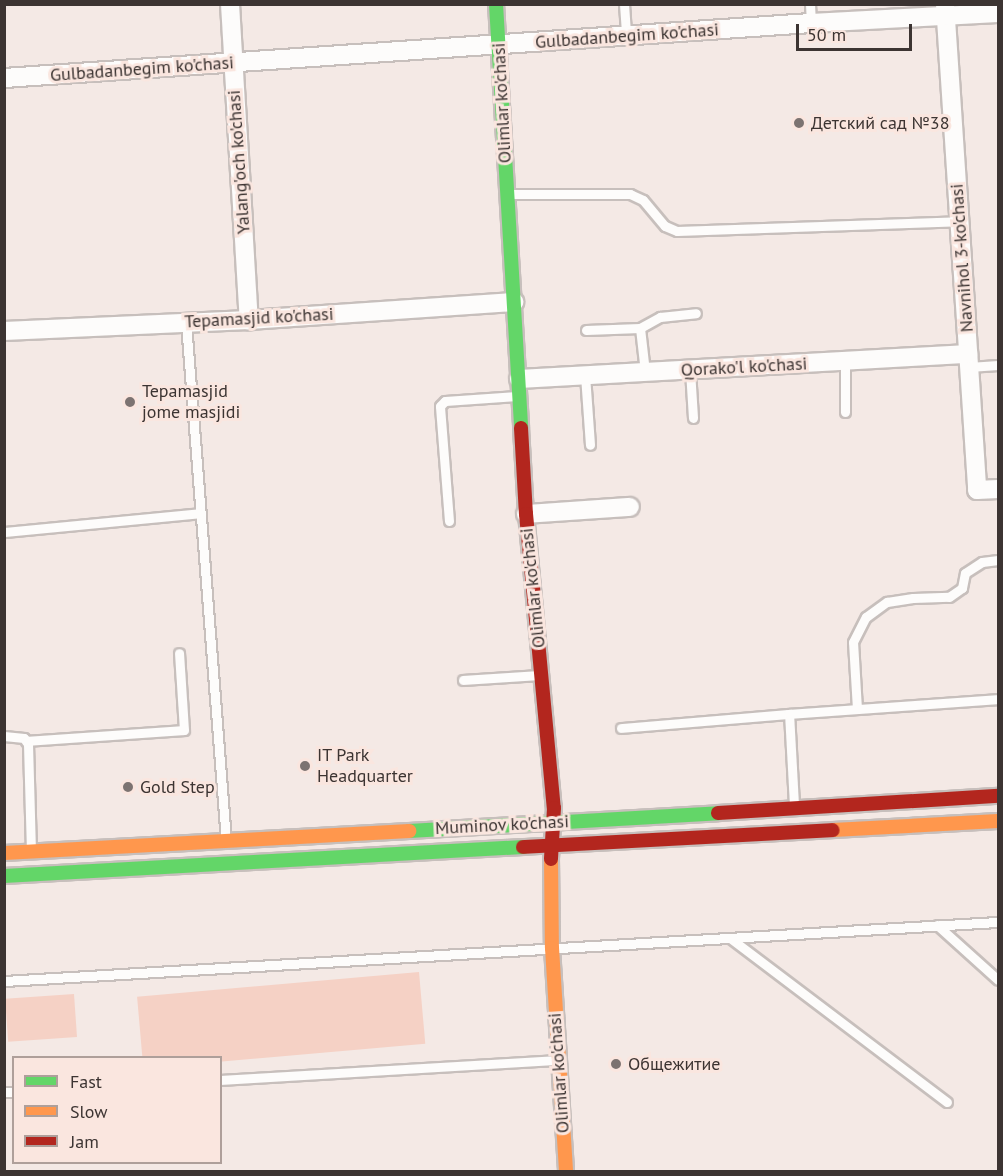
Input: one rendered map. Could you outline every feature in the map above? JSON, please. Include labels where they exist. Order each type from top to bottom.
[{"type":"main road","name":"Olimlar ko'chasi","points":[[496,4],[526,514],[555,822],[551,868],[552,948],[566,1172]]},
{"type":"main road","name":"Muminov ko'chasi","points":[[4,853],[999,796]]},
{"type":"main road","name":"Muminov ko'chasi","points":[[4,876],[999,821]]},
{"type":"street","name":"Yalang'och ko'chasi","points":[[230,4],[249,320]]},
{"type":"street","name":"Gulbadanbegim ko'chasi","points":[[4,78],[811,23],[945,11],[999,13]]},
{"type":"street","name":"Navnihol 3-ko'chasi","points":[[945,11],[977,490],[999,489]]},
{"type":"street","name":"Tepamasjid ko'chasi","points":[[4,331],[249,320],[514,302]]},
{"type":"street","name":"Qorako'l ko'chasi","points":[[519,388],[585,375],[846,361],[969,361]]},
{"type":"street","points":[[526,514],[630,507]]},
{"type":"lane","points":[[624,4],[626,36]]},
{"type":"lane","points":[[810,4],[811,23]]},
{"type":"lane","points":[[507,194],[630,194],[644,200],[665,226],[677,231],[959,221]]},
{"type":"lane","points":[[586,330],[640,328],[660,317],[696,313]]},
{"type":"lane","points":[[186,323],[226,842]]},
{"type":"lane","points":[[640,328],[645,372]]},
{"type":"lane","points":[[845,412],[846,361]]},
{"type":"lane","points":[[969,361],[999,365]]},
{"type":"lane","points":[[690,370],[693,418]]},
{"type":"lane","points":[[585,375],[590,445]]},
{"type":"lane","points":[[449,521],[440,406],[446,401],[519,388]]},
{"type":"lane","points":[[4,532],[200,513]]},
{"type":"lane","points":[[857,709],[853,642],[866,617],[887,602],[913,598],[950,597],[962,588],[965,573],[982,562],[999,560]]},
{"type":"lane","points":[[4,736],[26,741],[183,730],[179,652]]},
{"type":"lane","points":[[463,680],[541,675]]},
{"type":"lane","points":[[621,728],[999,699]]},
{"type":"lane","points":[[789,714],[795,808]]},
{"type":"lane","points":[[26,741],[31,852]]},
{"type":"lane","points":[[4,981],[999,922]]},
{"type":"lane","points":[[937,926],[999,981]]},
{"type":"lane","points":[[730,938],[947,1102]]},
{"type":"lane","points":[[222,1080],[558,1060]]},
{"type":"shaded area","points":[[419,972],[425,1044],[222,1062],[222,1056],[142,1056],[137,997]]},
{"type":"shaded area","points":[[74,994],[77,1037],[8,1042],[5,999]]},
{"type":"traffic: fast","points":[[496,4],[521,428]]},
{"type":"traffic: fast","points":[[409,831],[718,813]]},
{"type":"traffic: fast","points":[[4,876],[523,847]]},
{"type":"traffic: slow","points":[[833,830],[998,821]]},
{"type":"traffic: slow","points":[[4,853],[409,831]]},
{"type":"traffic: slow","points":[[551,859],[552,948],[566,1172]]},
{"type":"traffic: jam","points":[[521,428],[526,514],[554,808],[551,859]]},
{"type":"traffic: jam","points":[[718,813],[998,796]]},
{"type":"traffic: jam","points":[[523,847],[833,830]]},
{"type":"place","name":"Детский сад №38","points":[[799,123]]},
{"type":"place","name":"Tepamasjid jome masjidi","points":[[130,402]]},
{"type":"place","name":"IT Park Headquarter","points":[[305,766]]},
{"type":"place","name":"Gold Step","points":[[128,787]]},
{"type":"place","name":"Общежитие","points":[[616,1064]]}]
